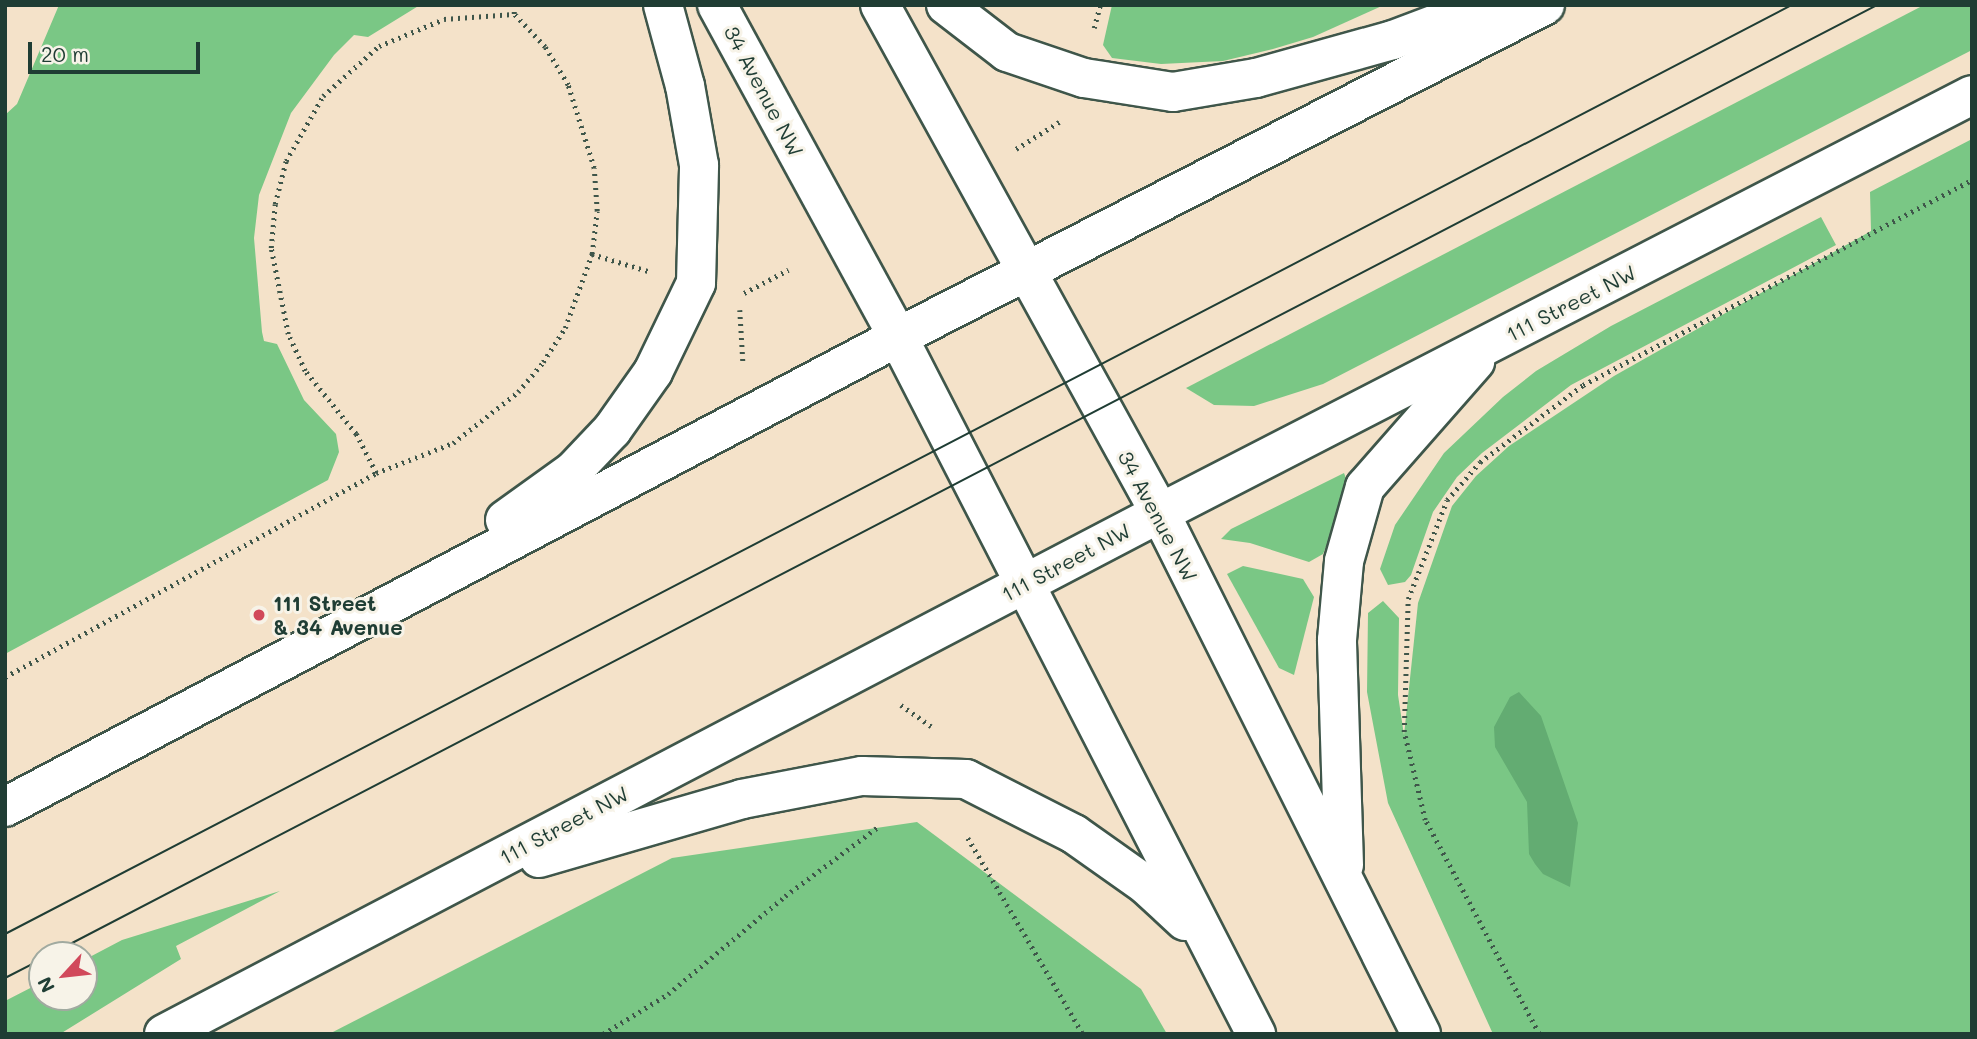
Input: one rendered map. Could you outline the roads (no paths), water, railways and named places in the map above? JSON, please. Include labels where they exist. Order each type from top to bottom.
[{"type":"main road","points":[[394,600],[573,471],[612,430],[653,372],[684,310],[696,283],[699,165],[685,86],[663,5]]},
{"type":"main road","name":"34 Avenue NW","points":[[718,5],[898,337],[1026,583],[1204,939],[1256,1034]]},
{"type":"main road","name":"34 Avenue NW","points":[[880,5],[1023,272],[1160,513],[1344,874],[1421,1034]]},
{"type":"main road","points":[[946,5],[1007,52],[1084,78],[1173,92],[1256,78],[1392,40],[1486,5]]},
{"type":"main road","points":[[5,807],[898,337],[1545,5]]},
{"type":"main road","name":"111 Street NW","points":[[164,1034],[1160,513],[1489,346],[1972,95]]},
{"type":"main road","points":[[1344,874],[1337,640],[1344,561],[1365,487],[1489,346]]},
{"type":"main road","points":[[460,881],[742,799],[862,776],[966,779],[1074,834],[1146,885],[1204,939]]},
{"type":"tram line","points":[[5,934],[1792,5]]},
{"type":"tram line","points":[[76,941],[1877,5]]},
{"type":"tram line","points":[[5,978],[28,966]]},
{"type":"place","name":"111 Street & 34 Avenue","points":[[259,615]]}]
